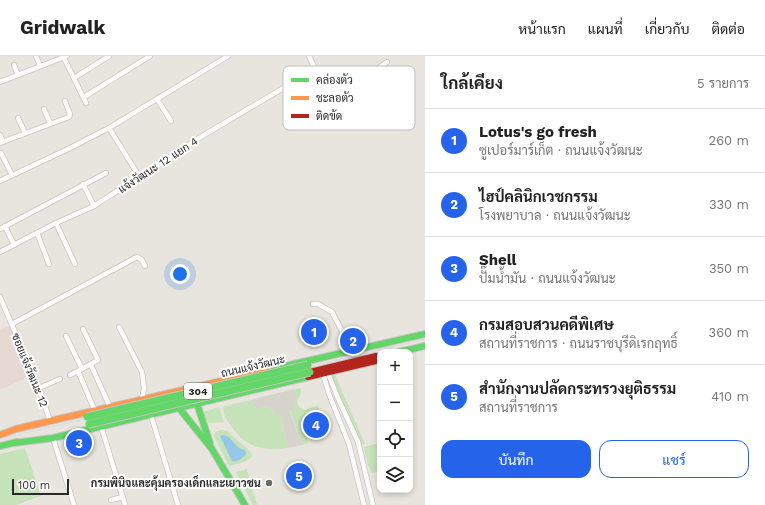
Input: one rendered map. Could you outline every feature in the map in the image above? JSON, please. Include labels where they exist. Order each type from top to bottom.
[{"type":"main road","name":"ถนนแจ้งวัฒนะ","points":[[0,435],[50,421],[425,334]]},
{"type":"main road","name":"ถนนแจ้งวัฒนะ","points":[[0,435],[88,420],[309,368],[375,349],[393,342]]},
{"type":"main road","points":[[412,349],[425,346]]},
{"type":"main road","name":"ถนนแจ้งวัฒนะ","points":[[309,368],[377,356]]},
{"type":"main road","name":"ถนนแจ้งวัฒนะ","points":[[0,446],[52,438],[377,361]]},
{"type":"main road","points":[[213,383],[210,387],[209,393],[212,399],[216,399]]},
{"type":"main road","points":[[193,388],[212,449]]},
{"type":"main road","points":[[166,394],[170,396],[173,401],[173,407],[170,410]]},
{"type":"main road","points":[[179,408],[212,449],[245,505]]},
{"type":"main road","name":"ถนนแจ้งวัฒนะ","points":[[14,443],[88,420]]},
{"type":"street","points":[[36,56],[40,66]]},
{"type":"street","points":[[0,82],[65,56],[86,103]]},
{"type":"street","points":[[74,78],[109,56]]},
{"type":"street","points":[[84,97],[150,56]]},
{"type":"street","points":[[0,181],[109,128],[228,56]]},
{"type":"street","name":"แจ้งวัฒนะ 12 แยก 4","points":[[309,56],[314,66]]},
{"type":"street","points":[[380,66],[387,62]]},
{"type":"street","points":[[14,65],[18,75]]},
{"type":"street","name":"แจ้งวัฒนะ 12 แยก 4","points":[[0,252],[56,223],[94,206],[204,135],[283,88]]},
{"type":"street","points":[[157,99],[171,121]]},
{"type":"street","points":[[0,135],[2,142],[70,116],[65,102]]},
{"type":"street","points":[[44,109],[50,123]]},
{"type":"street","points":[[18,118],[25,133]]},
{"type":"street","points":[[109,128],[139,176]]},
{"type":"street","points":[[1,153],[12,175]]},
{"type":"street","points":[[14,245],[2,228],[106,172]]},
{"type":"street","points":[[83,184],[94,206]]},
{"type":"street","points":[[56,223],[75,264]]},
{"type":"street","points":[[36,233],[49,264]]},
{"type":"street","points":[[12,324],[137,257],[142,260],[145,266]]},
{"type":"street","name":"ซอยแจ้งวัฒนะ 12","points":[[0,297],[39,388],[50,421]]},
{"type":"street","points":[[312,304],[318,304],[332,312],[352,350]]},
{"type":"street","points":[[119,327],[142,372],[144,388],[142,400]]},
{"type":"street","points":[[70,375],[98,360],[83,329]]},
{"type":"street","points":[[66,336],[95,411]]},
{"type":"street","points":[[91,365],[110,407]]},
{"type":"street","points":[[326,373],[357,439],[373,505]]},
{"type":"street","points":[[326,373],[329,394],[349,442],[364,505]]},
{"type":"street","points":[[39,388],[60,379]]},
{"type":"street","points":[[151,414],[178,505]]},
{"type":"street","points":[[100,426],[125,505]]},
{"type":"street","points":[[345,431],[352,428]]},
{"type":"street","points":[[52,438],[74,505]]},
{"type":"street","points":[[349,442],[357,439]]},
{"type":"street","points":[[355,467],[364,465]]},
{"type":"street","points":[[105,486],[118,482]]},
{"type":"street","points":[[111,500],[123,497]]},
{"type":"shaded area","points":[[10,325],[32,375],[0,390],[0,330]]},
{"type":"shaded area","points":[[294,389],[296,398],[290,412],[302,445],[288,448],[280,414],[274,413],[274,411],[267,406],[256,409],[251,400]]},
{"type":"green space","points":[[332,375],[335,375],[365,444],[361,444],[335,387]]},
{"type":"green space","points":[[301,388],[301,394],[297,401],[299,407],[305,410],[318,405],[320,413],[303,419],[308,443],[302,445],[290,410],[293,405],[295,395],[294,389]]},
{"type":"green space","points":[[251,400],[256,409],[267,406],[280,414],[288,448],[271,449],[250,444],[243,440],[230,425],[223,407]]},
{"type":"green space","points":[[219,407],[224,422],[209,423],[205,419],[203,412]]},
{"type":"green space","points":[[222,430],[227,431],[250,451],[252,455],[251,458],[244,462],[229,466],[214,436],[215,432]]},
{"type":"green space","points":[[377,444],[377,472],[371,473],[364,447]]},
{"type":"green space","points":[[25,448],[41,496],[16,505],[0,505],[0,454]]},
{"type":"green space","points":[[247,469],[257,505],[253,505],[236,472]]},
{"type":"water","points":[[223,435],[230,438],[239,448],[245,450],[246,454],[238,461],[232,461],[220,436]]},
{"type":"railway","points":[[0,439],[425,339]]},
{"type":"traffic: fast","points":[[268,370],[425,334]]},
{"type":"traffic: fast","points":[[412,349],[425,346]]},
{"type":"traffic: fast","points":[[87,417],[308,365]]},
{"type":"traffic: fast","points":[[89,424],[310,372]]},
{"type":"traffic: fast","points":[[14,443],[53,438],[308,377]]},
{"type":"traffic: fast","points":[[197,404],[210,443]]},
{"type":"traffic: fast","points":[[179,408],[212,449],[245,505]]},
{"type":"traffic: fast","points":[[0,446],[17,442]]},
{"type":"traffic: slow","points":[[0,435],[16,429],[268,370]]},
{"type":"traffic: jam","points":[[310,372],[376,356]]},
{"type":"traffic: jam","points":[[308,377],[377,361]]},
{"type":"place","name":"Lotus's go fresh","points":[[314,332]]},
{"type":"place","name":"ไฮป์คลินิกเวชกรรม","points":[[353,341]]},
{"type":"place","name":"กรมสอบสวนคดีพิเศษ","points":[[316,425]]},
{"type":"place","name":"Shell","points":[[79,443]]},
{"type":"place","name":"สำนักงานปลัดกระทรวงยุติธรรม","points":[[299,476]]},
{"type":"place","name":"กรมพินิจและคุ้มครองเด็กและเยาวชน","points":[[269,483]]}]
